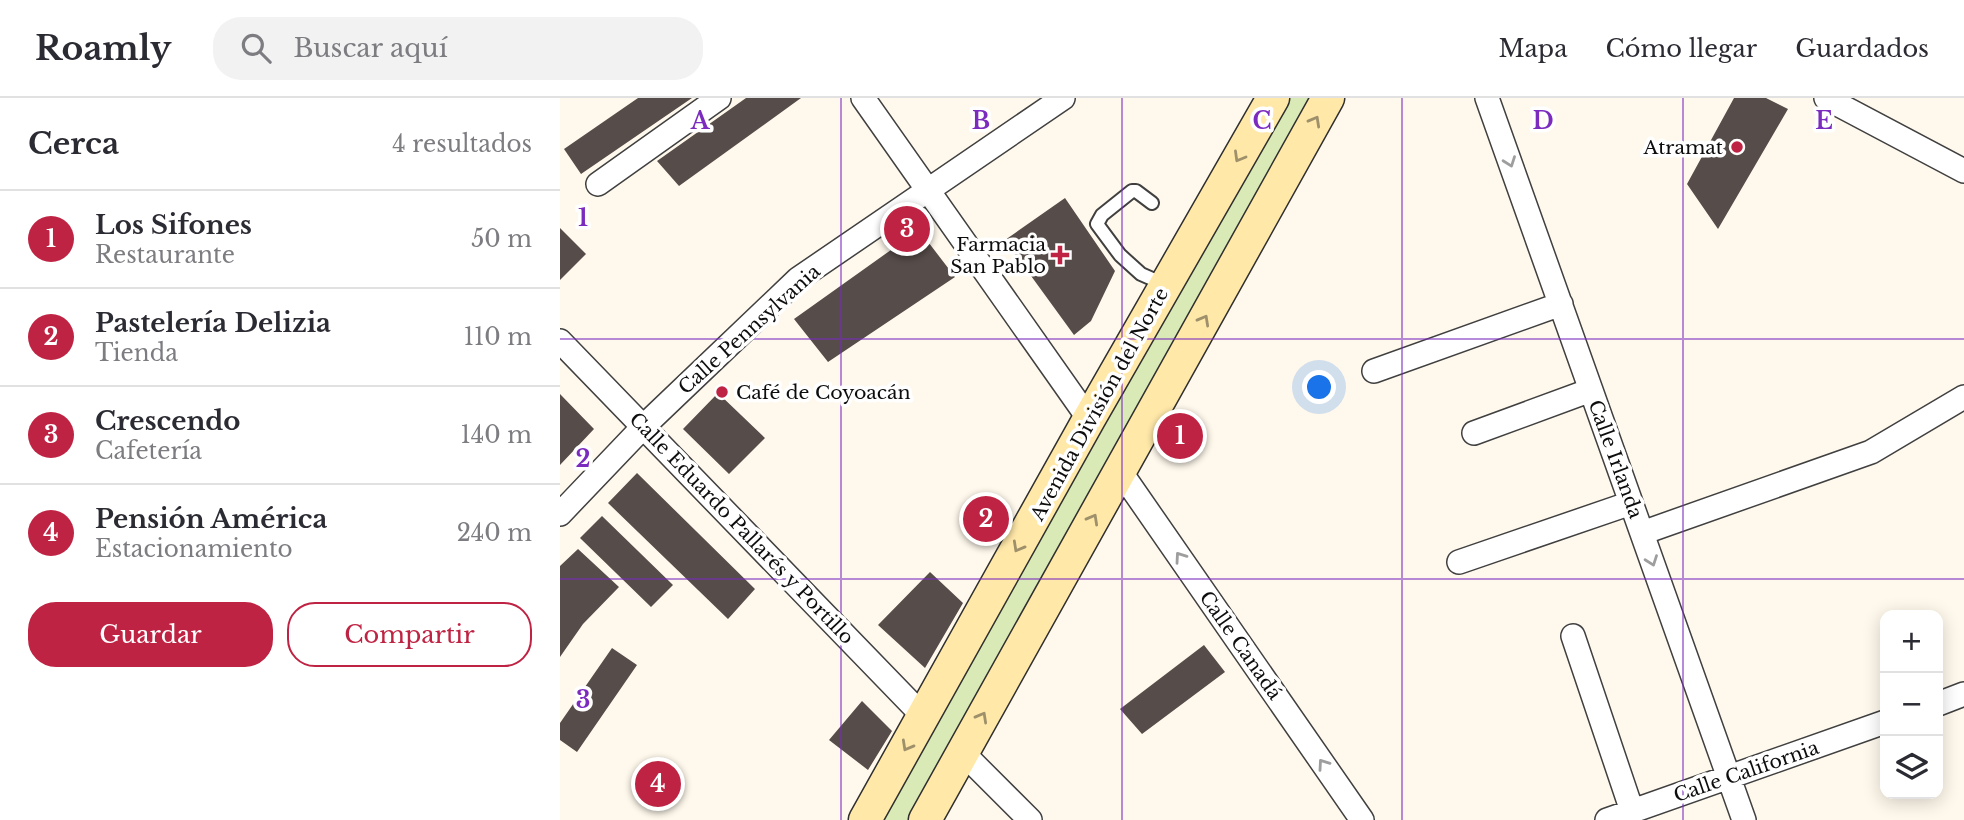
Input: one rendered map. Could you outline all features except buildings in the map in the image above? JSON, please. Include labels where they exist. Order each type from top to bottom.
[{"type":"main road","name":"Avenida División del Norte","points":[[865,820],[1089,419],[1273,98]]},
{"type":"main road","points":[[925,820],[1328,98]]},
{"type":"street","points":[[598,184],[719,98]]},
{"type":"street","points":[[863,98],[1089,419]]},
{"type":"street","name":"Calle Pennsylvania","points":[[560,514],[644,426],[798,279],[1063,98]]},
{"type":"street","name":"Calle Irlanda","points":[[1487,98],[1744,820]]},
{"type":"street","points":[[1826,98],[1964,171]]},
{"type":"street","points":[[1374,371],[1561,304]]},
{"type":"street","name":"Calle Eduardo Pallarés y Portillo","points":[[560,341],[923,716]]},
{"type":"street","points":[[1474,433],[1591,390]]},
{"type":"street","points":[[1642,533],[1871,452],[1964,397]]},
{"type":"street","name":"Calle Canadá","points":[[1120,471],[1362,820]]},
{"type":"street","points":[[1459,562],[1631,503]]},
{"type":"street","points":[[1573,636],[1632,811]]},
{"type":"street","points":[[1943,702],[1964,695]]},
{"type":"street","name":"Calle California","points":[[1607,820],[1880,724]]},
{"type":"street","points":[[962,752],[1030,820]]},
{"type":"lane","points":[[1152,203],[1132,191],[1111,207],[1097,223],[1120,255],[1140,274],[1166,285]]},
{"type":"green space","points":[[1287,98],[1310,98],[915,820],[880,820]]},
{"type":"place","name":"Atramat","points":[[1737,147]]},
{"type":"place","name":"Crescendo","points":[[907,229]]},
{"type":"place","name":"Farmacia San Pablo","points":[[1060,255]]},
{"type":"place","name":"Café de Coyoacán","points":[[722,392]]},
{"type":"place","name":"Los Sifones","points":[[1180,436]]},
{"type":"place","name":"Pastelería Delizia","points":[[986,519]]},
{"type":"place","name":"Pensión América","points":[[658,784]]}]
